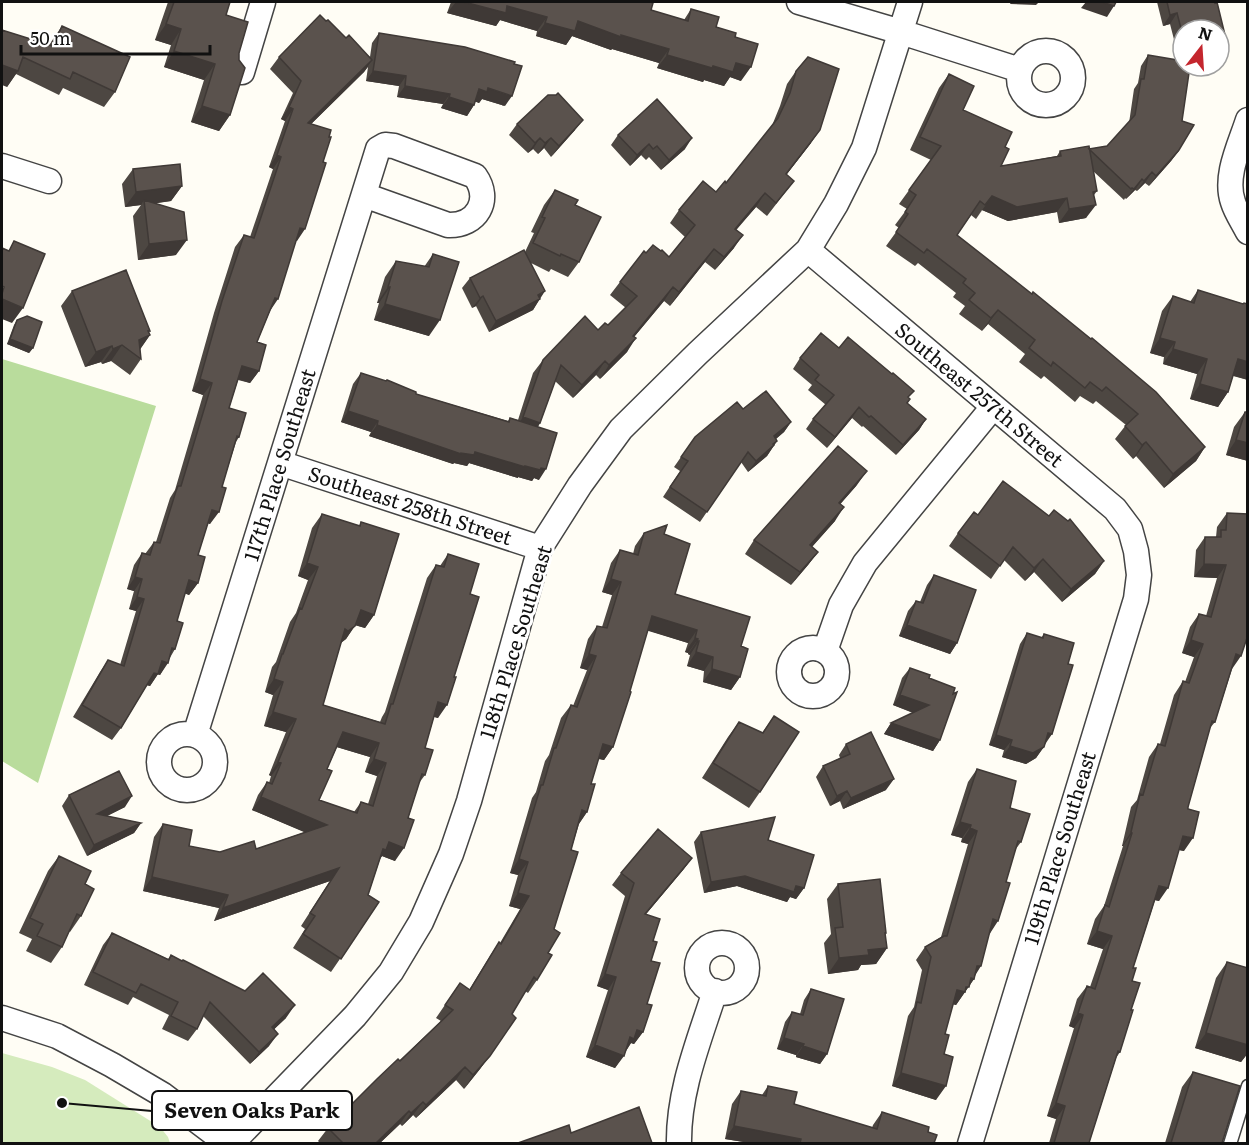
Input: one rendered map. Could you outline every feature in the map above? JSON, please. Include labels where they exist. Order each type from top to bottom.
[{"type":"street","points":[[242,72],[263,2]]},
{"type":"street","points":[[799,2],[1020,70]]},
{"type":"street","name":"118th Place Southeast","points":[[229,1143],[355,1016],[391,972],[421,922],[451,854],[469,801],[540,548],[580,485],[621,429],[698,352],[808,250],[836,204],[864,148],[910,2]]},
{"type":"street","points":[[1248,120],[1232,170],[1230,187],[1233,202],[1248,232]]},
{"type":"street","name":"117th Place Southeast","points":[[195,735],[378,149],[385,145],[394,146],[475,176],[480,183],[483,195],[477,213],[467,222],[448,225],[364,195]]},
{"type":"street","points":[[2,166],[49,181]]},
{"type":"street","name":"Southeast 257th Street","points":[[808,250],[1115,509],[1130,529],[1136,551]]},
{"type":"street","points":[[825,651],[841,605],[865,563],[993,407]]},
{"type":"street","name":"Southeast 258th Street","points":[[280,463],[540,548]]},
{"type":"street","name":"119th Place Southeast","points":[[970,1143],[1136,599],[1139,574],[1136,551]]},
{"type":"street","points":[[679,1143],[679,1125],[687,1080],[715,992]]},
{"type":"street","points":[[2,1018],[57,1036],[112,1065],[163,1095],[229,1143]]},
{"type":"lane","points":[[1230,1143],[1248,1086]]},
{"type":"green space","points":[[2,359],[156,406],[38,783],[2,761]]},
{"type":"green space","points":[[2,1053],[52,1067],[85,1080],[160,1127],[170,1143],[2,1143]]},
{"type":"building","points":[[174,2],[230,2],[226,15],[248,22],[239,53],[239,60],[245,68],[230,115],[202,106],[215,64],[174,51],[181,29],[166,24]]},
{"type":"building","points":[[464,2],[650,2],[653,3],[651,10],[688,21],[691,9],[719,17],[716,27],[736,33],[735,37],[758,44],[751,67],[736,63],[733,72],[667,55],[669,49],[621,35],[621,37],[578,21],[575,31],[545,23],[547,17],[507,6],[506,13]]},
{"type":"building","points":[[1102,2],[1116,2],[1114,6]]},
{"type":"building","points":[[1167,2],[1217,2],[1221,18],[1178,18],[1177,13],[1170,15]]},
{"type":"building","points":[[320,15],[346,38],[349,35],[372,60],[308,123],[331,130],[323,162],[326,163],[305,229],[300,228],[278,299],[275,298],[257,342],[266,345],[259,371],[242,366],[229,408],[246,413],[222,487],[226,488],[219,512],[212,510],[198,555],[205,557],[198,583],[189,580],[177,621],[183,623],[168,663],[162,661],[158,674],[154,673],[121,728],[82,705],[108,660],[124,666],[144,599],[137,597],[142,579],[135,577],[142,553],[150,555],[154,542],[160,543],[176,491],[178,486],[181,486],[212,383],[200,379],[222,301],[244,235],[254,238],[281,157],[277,155],[293,109],[289,107],[301,81],[279,57]]},
{"type":"building","points":[[62,26],[130,57],[115,92],[73,72],[70,79],[23,57],[18,71],[2,65],[2,30],[53,46]]},
{"type":"building","points":[[379,33],[465,47],[515,62],[514,64],[522,66],[512,96],[488,88],[487,92],[479,89],[474,105],[449,97],[450,94],[405,86],[406,76],[373,71]]},
{"type":"building","points":[[1148,55],[1171,59],[1171,78],[1188,78],[1182,121],[1194,125],[1179,150],[1156,176],[1152,172],[1144,181],[1142,179],[1134,189],[1131,189],[1089,149],[1107,146],[1135,115],[1141,79],[1144,79]]},
{"type":"building","points":[[808,57],[839,69],[820,130],[786,174],[794,181],[776,203],[765,193],[735,229],[743,235],[724,257],[714,249],[679,292],[673,287],[633,336],[636,338],[609,365],[605,361],[582,385],[561,365],[540,423],[523,417],[543,360],[585,316],[598,330],[605,323],[608,325],[637,296],[620,282],[644,251],[646,253],[653,245],[669,257],[695,225],[679,210],[703,181],[716,192],[725,181],[726,183],[778,118],[790,93],[796,71]]},
{"type":"building","points":[[949,74],[974,86],[963,110],[1012,132],[1005,147],[1009,149],[1001,166],[1061,156],[1060,151],[1089,146],[1097,191],[1093,192],[1096,205],[1069,209],[1067,198],[1017,207],[992,196],[985,205],[980,201],[957,235],[1092,338],[1156,392],[1205,447],[1173,474],[1146,442],[1142,445],[1125,426],[1138,414],[1106,387],[1102,391],[1090,382],[1085,388],[1053,362],[1051,366],[1029,348],[1035,340],[998,310],[991,318],[969,300],[975,293],[963,283],[966,279],[927,249],[924,253],[896,232],[908,214],[905,212],[916,195],[909,190],[941,146],[920,137]]},
{"type":"building","points":[[558,93],[583,120],[559,146],[551,138],[545,143],[540,138],[535,143],[517,124],[548,95]]},
{"type":"building","points":[[657,99],[692,138],[669,160],[657,146],[653,149],[649,144],[637,155],[618,135]]},
{"type":"building","points":[[180,164],[182,186],[136,192],[133,169]]},
{"type":"building","points":[[555,190],[578,200],[575,205],[601,217],[579,262],[533,243]]},
{"type":"building","points":[[144,200],[184,212],[187,240],[149,244]]},
{"type":"building","points":[[14,241],[45,254],[23,308],[2,299],[4,287],[2,286],[2,248],[9,251]]},
{"type":"building","points":[[524,250],[545,291],[538,295],[540,299],[496,321],[483,296],[480,298],[470,278]]},
{"type":"building","points":[[433,254],[459,262],[440,320],[385,304],[396,261],[429,267]]},
{"type":"building","points":[[126,270],[150,331],[148,331],[150,335],[139,340],[141,359],[122,345],[96,352],[72,291]]},
{"type":"building","points":[[1198,290],[1248,304],[1248,362],[1238,359],[1228,392],[1200,384],[1207,359],[1173,349],[1175,342],[1160,338],[1173,296],[1194,303]]},
{"type":"building","points":[[27,316],[42,322],[33,348],[10,339],[17,320]]},
{"type":"building","points":[[821,333],[839,348],[848,337],[914,391],[908,397],[910,399],[907,403],[926,419],[903,445],[859,407],[835,437],[813,419],[834,395],[815,380],[819,375],[800,358]]},
{"type":"building","points":[[361,373],[387,380],[416,392],[416,394],[509,422],[510,418],[557,433],[546,469],[525,467],[475,452],[474,455],[461,454],[377,425],[378,421],[348,411]]},
{"type":"building","points":[[766,391],[791,422],[774,436],[777,441],[756,461],[748,452],[707,512],[670,487],[688,461],[681,457],[695,437],[737,402],[743,409]]},
{"type":"building","points":[[1245,412],[1248,412],[1248,443],[1236,440]]},
{"type":"building","points":[[838,446],[867,471],[839,503],[844,507],[810,545],[818,552],[800,572],[754,540]]},
{"type":"building","points":[[1003,481],[1049,516],[1054,510],[1068,521],[1070,519],[1104,561],[1071,589],[1043,559],[1034,568],[1013,547],[1000,566],[958,533],[974,512],[978,515]]},
{"type":"building","points":[[1227,513],[1248,514],[1248,635],[1241,656],[1236,654],[1215,722],[1212,721],[1188,807],[1188,809],[1199,812],[1193,838],[1183,836],[1168,888],[1159,886],[1133,968],[1136,968],[1132,981],[1140,983],[1131,1010],[1133,1010],[1089,1143],[1054,1143],[1065,1106],[1056,1103],[1083,1015],[1078,1013],[1087,986],[1095,989],[1112,936],[1097,931],[1105,905],[1109,907],[1132,833],[1140,794],[1143,795],[1158,744],[1165,746],[1183,681],[1189,683],[1203,644],[1191,640],[1199,614],[1211,617],[1226,565],[1204,564],[1205,537],[1221,537],[1221,530],[1226,530]]},
{"type":"building","points":[[322,514],[360,526],[361,522],[399,534],[374,615],[361,610],[355,626],[348,631],[345,629],[323,705],[385,724],[436,565],[444,567],[448,554],[479,564],[470,594],[479,597],[447,705],[438,702],[425,748],[433,750],[425,775],[422,774],[408,818],[414,820],[404,848],[389,842],[386,850],[383,849],[368,895],[379,902],[341,959],[303,934],[315,916],[310,913],[339,868],[223,908],[228,895],[152,877],[163,824],[192,830],[189,846],[220,852],[254,841],[256,849],[327,825],[261,797],[267,782],[272,784],[281,763],[278,762],[296,719],[273,712],[283,682],[274,679],[318,567],[307,563]],"holes":[[[343,732],[379,743],[374,759],[386,763],[373,806],[361,802],[357,813],[319,800],[332,771],[327,769]]]},
{"type":"building","points":[[667,525],[664,534],[690,544],[675,594],[750,617],[741,646],[748,649],[740,677],[712,669],[713,657],[696,652],[699,641],[695,638],[697,630],[652,616],[613,747],[603,744],[591,784],[595,784],[587,812],[582,810],[571,850],[578,852],[554,929],[560,933],[548,953],[552,955],[537,980],[534,977],[512,1014],[516,1018],[490,1056],[473,1075],[465,1067],[426,1105],[423,1102],[411,1113],[409,1111],[376,1143],[343,1143],[328,1128],[398,1059],[400,1061],[453,1010],[445,1005],[460,983],[470,990],[499,942],[501,944],[529,896],[518,893],[528,862],[519,859],[554,748],[556,748],[571,705],[577,707],[596,656],[589,654],[597,626],[607,628],[621,582],[611,579],[620,550],[638,555],[644,533]]},
{"type":"building","points":[[934,575],[976,590],[957,643],[907,625],[916,601],[923,603]]},
{"type":"building","points":[[1027,633],[1043,638],[1044,634],[1074,643],[1068,664],[1073,665],[1052,734],[1048,733],[1044,747],[1033,753],[1010,746],[1012,740],[996,735]]},
{"type":"building","points":[[910,668],[955,688],[953,694],[957,692],[940,740],[891,723],[929,705],[900,695]]},
{"type":"building","points":[[774,716],[799,732],[760,792],[713,763],[739,722],[763,733]]},
{"type":"building","points":[[871,732],[894,779],[851,798],[847,791],[837,796],[823,766],[850,754],[846,744]]},
{"type":"building","points":[[977,769],[1016,781],[1010,808],[1030,814],[1021,842],[1018,841],[1006,882],[1010,883],[998,921],[993,919],[981,966],[977,966],[974,979],[971,978],[965,992],[957,990],[945,1034],[949,1035],[944,1054],[953,1057],[946,1086],[901,1073],[917,1002],[921,1003],[931,957],[925,947],[947,936],[977,831],[970,828],[971,825],[960,822]]},
{"type":"building","points":[[119,771],[132,796],[97,814],[141,823],[94,845],[69,795]]},
{"type":"building","points":[[775,817],[768,840],[814,855],[804,888],[796,886],[794,892],[745,876],[711,882],[701,832]]},
{"type":"building","points":[[658,829],[692,858],[645,914],[660,919],[653,941],[657,942],[651,961],[660,963],[647,1004],[652,1005],[643,1032],[637,1030],[634,1039],[630,1037],[624,1056],[595,1045],[616,977],[605,974],[634,883],[621,873]]},
{"type":"building","points":[[59,856],[91,871],[85,884],[94,889],[81,916],[77,914],[62,947],[37,936],[43,924],[30,918]]},
{"type":"building","points":[[880,879],[887,948],[868,950],[869,955],[839,958],[835,928],[843,927],[838,884]]},
{"type":"building","points":[[112,933],[169,960],[171,955],[183,960],[245,991],[263,973],[295,1005],[272,1027],[278,1034],[259,1052],[210,1002],[197,1029],[171,1016],[178,1002],[141,984],[136,993],[93,972]]},
{"type":"building","points":[[1227,962],[1248,968],[1248,1045],[1206,1033]]},
{"type":"building","points":[[811,989],[844,999],[827,1054],[784,1038],[792,1012],[803,1015]]},
{"type":"building","points":[[1193,1072],[1240,1086],[1222,1143],[1171,1143]]},
{"type":"building","points":[[768,1086],[797,1092],[794,1104],[877,1129],[882,1112],[929,1127],[928,1132],[937,1135],[934,1143],[800,1143],[801,1139],[734,1126],[741,1091],[766,1096]]},
{"type":"building","points":[[639,1107],[652,1143],[518,1143],[569,1125],[571,1133]]},
{"type":"place","name":"Seven Oaks Park","points":[[62,1103]]}]
